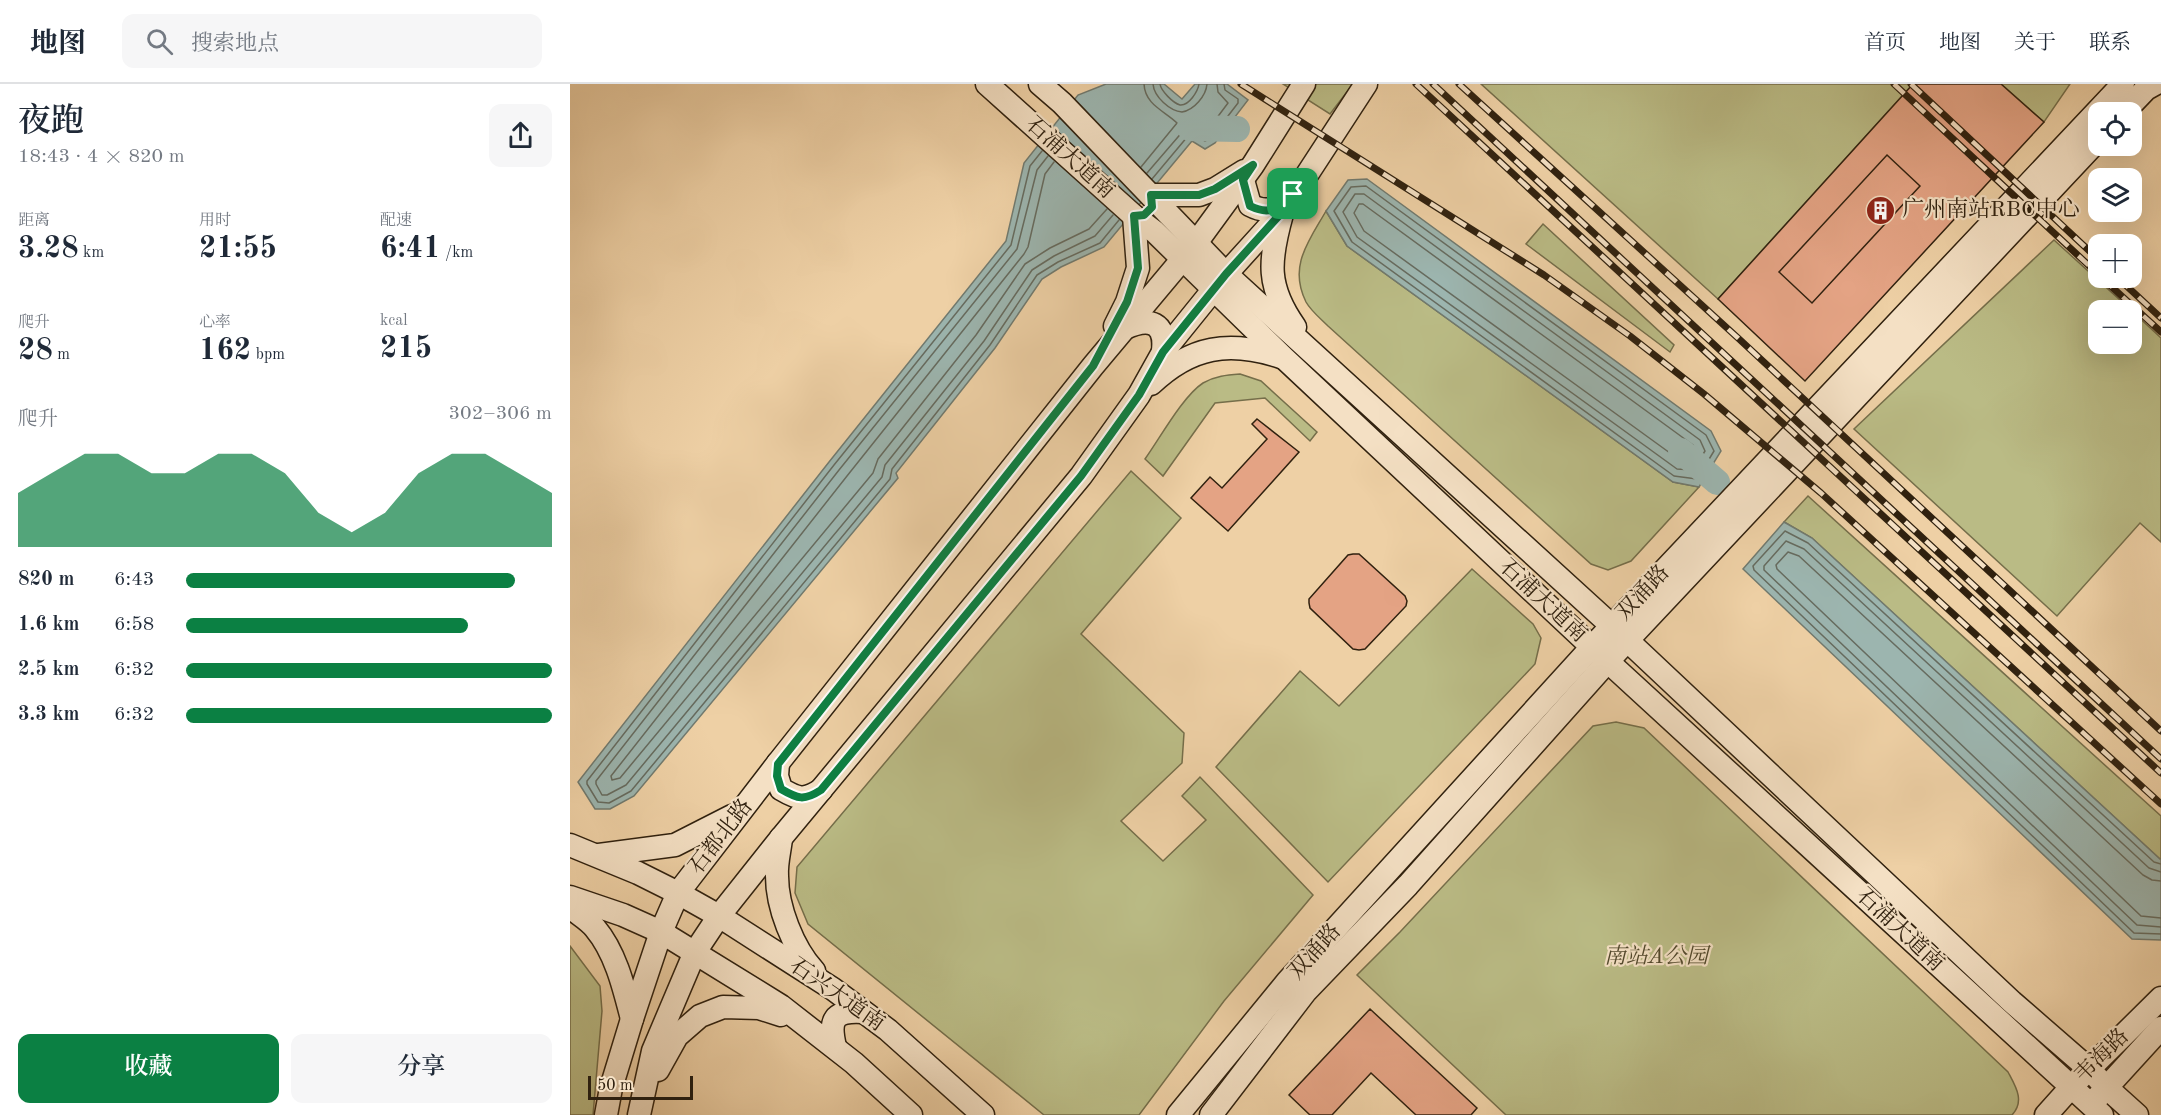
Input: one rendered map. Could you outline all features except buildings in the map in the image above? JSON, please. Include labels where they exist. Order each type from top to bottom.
[{"type":"main road","name":"石浦大道南","points":[[987,84],[1134,216],[1155,232],[1189,251]]},
{"type":"main road","name":"石浦大道南","points":[[1040,84],[1062,103],[1151,195],[1189,251],[1284,357],[1600,654],[2072,1086],[2092,1112]]},
{"type":"main road","name":"石都北路","points":[[606,1115],[611,1088],[632,1019],[661,932],[678,893],[1093,366],[1189,251],[1248,173],[1304,84]]},
{"type":"main road","points":[[639,1114],[653,1051],[695,952],[719,916],[1081,476],[1139,395],[1163,352],[1288,202],[1366,84]]},
{"type":"main road","name":"双涌路","points":[[1619,634],[2123,84]]},
{"type":"main road","points":[[2136,102],[2151,90]]},
{"type":"main road","name":"双涌路","points":[[1178,1115],[1287,982],[1619,634],[2088,150]]},
{"type":"main road","points":[[1093,366],[1127,302],[1138,268],[1134,216],[1144,215],[1152,207],[1151,195],[1199,195],[1248,173],[1250,206],[1262,211],[1277,208],[1288,202]]},
{"type":"main road","points":[[1288,202],[1277,233],[1271,270],[1274,289],[1283,310],[1311,351]]},
{"type":"main road","name":"石浦大道南","points":[[1219,282],[1311,351],[1340,376],[2137,1115]]},
{"type":"main road","points":[[1125,328],[1146,321],[1155,325],[1162,331],[1163,352]]},
{"type":"main road","points":[[1139,395],[1168,368],[1191,355],[1238,347],[1258,349],[1284,357]]},
{"type":"main road","points":[[1326,397],[1320,387],[1321,380],[1325,375],[1340,376]]},
{"type":"main road","name":"双涌路","points":[[1211,1115],[1306,991],[1408,885],[1600,654]]},
{"type":"main road","points":[[778,764],[777,776],[781,789],[796,797],[810,797],[821,790]]},
{"type":"main road","points":[[597,855],[675,845],[741,811]]},
{"type":"main road","points":[[781,838],[777,875],[787,923],[798,951],[812,969],[833,989]]},
{"type":"main road","name":"石兴大道南","points":[[570,845],[597,855],[678,893],[719,916],[833,989],[888,1030],[983,1115]]},
{"type":"main road","name":"石兴大道南","points":[[570,897],[623,915],[661,932],[781,1006],[835,1047],[911,1115]]},
{"type":"main road","points":[[570,907],[594,927],[609,948],[626,993],[632,1019]]},
{"type":"main road","name":"韦海路","points":[[2046,1115],[2161,998]]},
{"type":"main road","points":[[639,1114],[655,1075],[677,1036],[700,1016],[723,1007],[759,1008],[800,1021]]},
{"type":"main road","points":[[835,1047],[831,1031],[832,1023],[841,1014],[851,1011],[863,1012]]},
{"type":"main road","name":"韦海路","points":[[2092,1112],[2107,1088],[2161,1028]]},
{"type":"main road","points":[[611,1088],[626,1076],[634,1079],[639,1088],[639,1114]]},
{"type":"green space","points":[[1283,84],[1353,84],[1330,114]]},
{"type":"green space","points":[[1481,84],[1913,84],[1718,299]]},
{"type":"green space","points":[[2001,84],[2070,84],[2044,122]]},
{"type":"green space","points":[[1326,211],[1347,246],[1673,482],[1699,487],[1631,561],[1608,570],[1591,564],[1311,309],[1301,289],[1300,265],[1307,243]]},
{"type":"green space","points":[[1543,224],[1674,345],[1670,352],[1526,244]]},
{"type":"green space","points":[[2054,240],[2088,271],[2088,288],[2107,288],[2120,300],[2088,300],[2088,354],[2142,354],[2142,320],[2161,338],[2161,542],[2140,523],[2057,616],[1854,429]]},
{"type":"green space","points":[[1240,374],[1261,381],[1317,432],[1310,441],[1265,398],[1215,403],[1163,476],[1145,459],[1180,407],[1203,383],[1217,377]]},
{"type":"green space","points":[[1131,471],[1181,518],[1081,634],[1184,733],[1182,763],[1121,821],[1163,861],[1206,820],[1182,796],[1200,777],[1313,895],[1224,1001],[1139,1115],[1044,1115],[808,924],[795,893],[797,867]]},
{"type":"green space","points":[[1808,496],[2161,816],[2161,860],[1812,538],[1784,522]]},
{"type":"green space","points":[[1472,569],[1533,624],[1541,638],[1535,664],[1328,882],[1216,767],[1300,671],[1339,706]]},
{"type":"green space","name":"南站A公园","points":[[1616,722],[1644,728],[2008,1072],[2019,1099],[2012,1115],[1506,1115],[1357,975],[1593,726]]},
{"type":"green space","points":[[570,946],[600,986],[602,1011],[593,1115],[570,1115]]},
{"type":"water","points":[[1106,84],[1164,84],[1182,99],[1195,84],[1227,84],[1248,100],[1215,143],[1205,149],[1192,141],[1104,247],[1061,267],[1042,279],[995,348],[896,473],[898,478],[634,796],[610,809],[595,809],[578,782],[1006,241],[1024,163],[1078,95]]},
{"type":"water","points":[[1367,179],[1711,431],[1721,451],[1699,487],[1673,482],[1347,246],[1326,211],[1348,180]]},
{"type":"water","points":[[1784,522],[1812,538],[2161,860],[2161,940],[2132,939],[1743,569]]},
{"type":"waterway","points":[[1190,128],[1237,129]]},
{"type":"waterway","points":[[1681,451],[1717,482]]},
{"type":"railway","points":[[1241,84],[1544,275],[1630,336],[1704,394],[1821,493],[2161,804]]},
{"type":"railway","points":[[1416,84],[2161,773]]},
{"type":"railway","points":[[1433,84],[2161,759]]},
{"type":"railway","points":[[1459,84],[1738,338],[2161,731]]},
{"type":"railway","points":[[1894,84],[2088,265]]},
{"type":"railway","points":[[1911,84],[2088,250]]},
{"type":"railway","points":[[2113,288],[2161,332]]},
{"type":"railway","points":[[2129,288],[2161,318]]},
{"type":"place","name":"广州南站RBC中心","points":[[1881,210]]},
{"type":"route","points":[[1253,165],[1243,180],[1250,206],[1262,211],[1277,208],[1293,194],[1284,210],[1226,274],[1163,352],[1139,395],[1081,476],[821,790],[810,797],[796,797],[781,789],[777,776],[778,764],[1093,366],[1127,302],[1138,268],[1134,216],[1144,215],[1152,207],[1151,195],[1199,195],[1215,189],[1253,165]]}]
